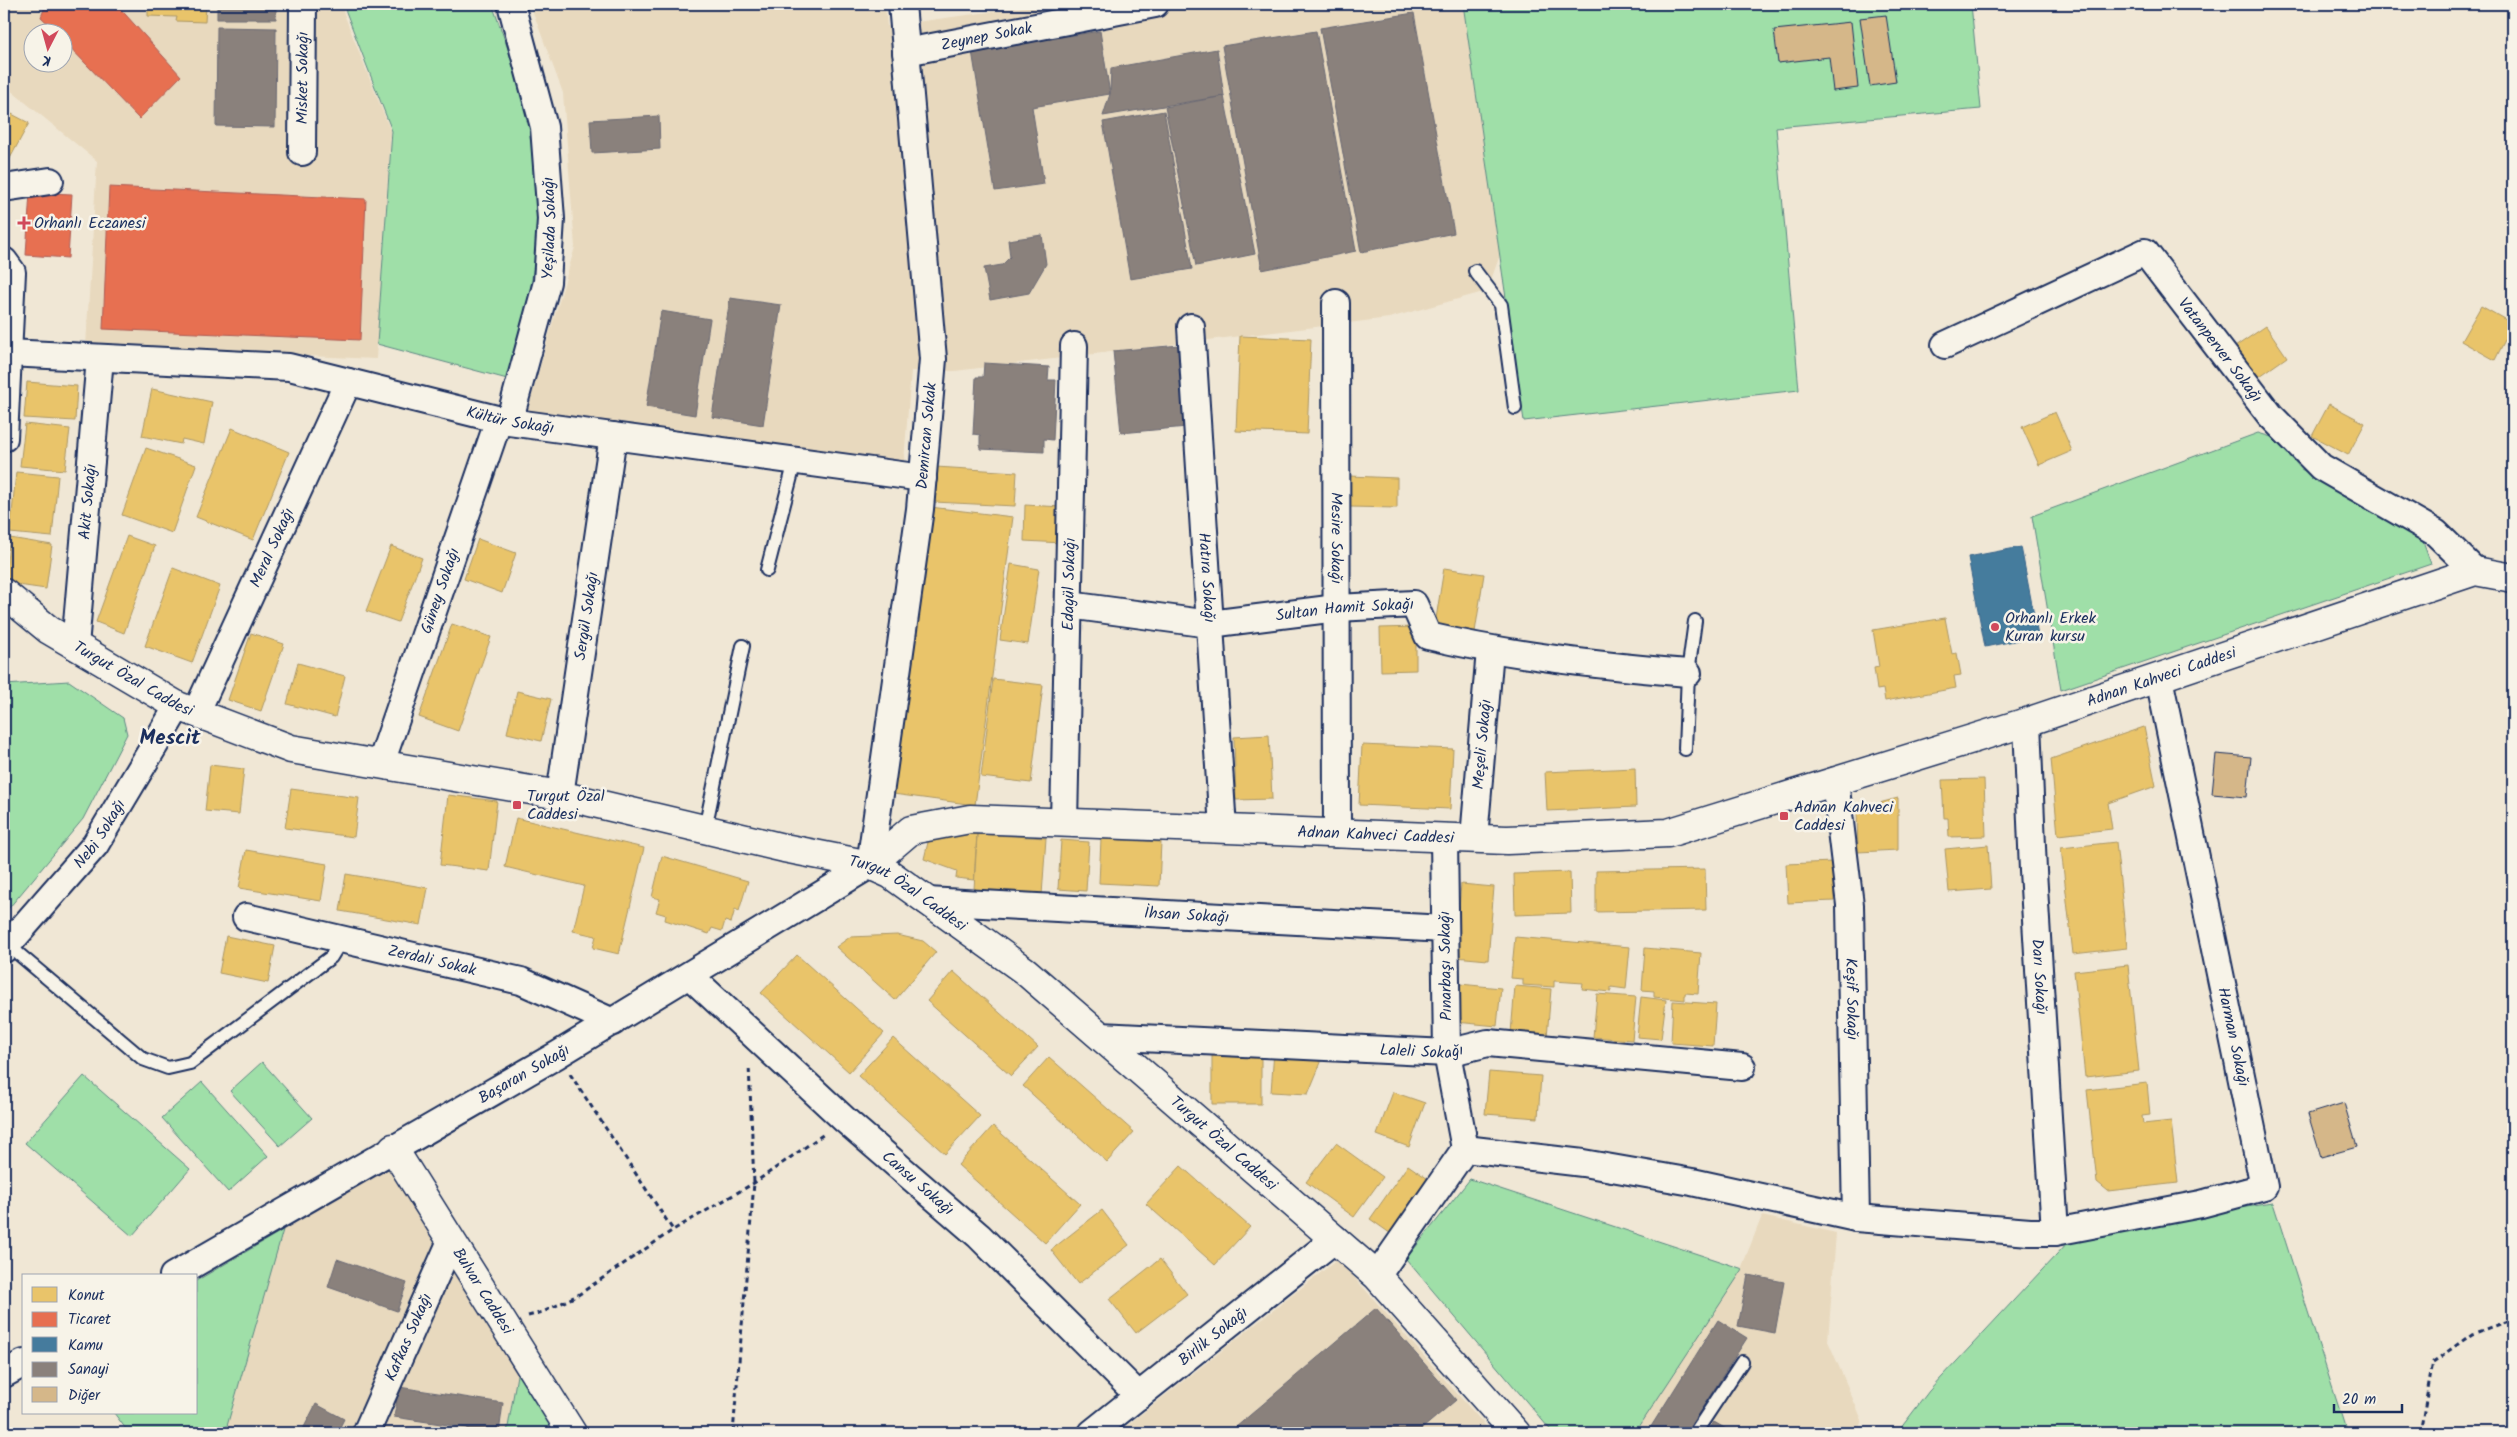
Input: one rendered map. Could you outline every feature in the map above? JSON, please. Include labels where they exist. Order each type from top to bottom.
[{"type":"street","name":"Misket Sokağı","points":[[302,152],[303,4]]},
{"type":"street","name":"Yeşilada Sokağı","points":[[504,421],[547,282],[551,219],[544,126],[511,4]]},
{"type":"street","name":"Demircan Sokak","points":[[870,866],[922,478],[933,358],[902,4]]},
{"type":"street","name":"Zeynep Sokak","points":[[906,52],[1155,4]]},
{"type":"street","points":[[4,188],[50,181]]},
{"type":"street","name":"Vatanperver Sokağı","points":[[1945,345],[2145,252],[2270,415],[2321,467],[2436,533],[2475,571]]},
{"type":"street","points":[[4,261],[12,272],[4,438]]},
{"type":"street","name":"Mesire Sokağı","points":[[1336,302],[1337,834]]},
{"type":"street","name":"Hatıra Sokağı","points":[[1191,327],[1222,829]]},
{"type":"street","name":"Edagül Sokağı","points":[[1064,823],[1074,346]]},
{"type":"street","name":"Kültür Sokağı","points":[[8,353],[290,368],[504,421],[922,478]]},
{"type":"street","name":"Akit Sokağı","points":[[74,646],[100,358]]},
{"type":"street","name":"Meral Sokağı","points":[[187,710],[348,382]]},
{"type":"street","name":"Güney Sokağı","points":[[381,763],[504,421]]},
{"type":"street","name":"Sergül Sokağı","points":[[560,795],[613,436]]},
{"type":"street","name":"Adnan Kahveci Caddesi","points":[[870,866],[911,830],[970,819],[1507,840],[1668,832],[2027,722],[2475,571],[2513,578]]},
{"type":"street","name":"Turgut Özal Caddesi","points":[[4,593],[49,630],[74,646],[187,710],[291,749],[560,795],[870,866],[890,874],[1025,972],[1377,1276],[1516,1433]]},
{"type":"street","name":"Sultan Hamit Sokağı","points":[[1069,605],[1210,624],[1337,608],[1414,604],[1428,636],[1490,650],[1585,664],[1688,673]]},
{"type":"street","name":"Meşeli Sokağı","points":[[1474,838],[1490,650]]},
{"type":"street","name":"Harman Sokağı","points":[[2055,1232],[2201,1204],[2264,1187],[2159,678]]},
{"type":"street","name":"Nebi Sokağı","points":[[6,947],[95,845],[187,710]]},
{"type":"street","name":"Darı Sokağı","points":[[2027,722],[2033,871],[2055,1232]]},
{"type":"street","name":"Keşif Sokağı","points":[[1835,781],[1850,905],[1856,1218]]},
{"type":"street","name":"Pınarbaşı Sokağı","points":[[1444,838],[1447,1053],[1465,1149]]},
{"type":"street","name":"Başaran Sokağı","points":[[176,1274],[557,1055],[870,866]]},
{"type":"street","name":"İhsan Sokağı","points":[[927,901],[1445,929]]},
{"type":"street","name":"Zerdali Sokak","points":[[246,917],[521,981],[613,1022]]},
{"type":"street","name":"Cansu Sokağı","points":[[690,976],[845,1120],[979,1236],[1139,1396]]},
{"type":"street","name":"Laleli Sokağı","points":[[1100,1036],[1447,1053],[1488,1043],[1742,1067]]},
{"type":"street","name":"Bulvar Caddesi","points":[[393,1148],[572,1433]]},
{"type":"street","points":[[1377,1276],[1465,1149],[1601,1166],[1692,1182],[1856,1218],[2055,1232]]},
{"type":"street","name":"Birlik Sokağı","points":[[1092,1433],[1335,1239]]},
{"type":"street","name":"Kafkas Sokağı","points":[[366,1433],[452,1241]]},
{"type":"street","points":[[4,1374],[22,1364]]},
{"type":"lane","points":[[1475,271],[1501,304],[1515,408]]},
{"type":"lane","points":[[767,570],[795,461]]},
{"type":"lane","points":[[1685,749],[1688,673],[1695,621]]},
{"type":"lane","points":[[705,829],[743,646]]},
{"type":"lane","points":[[6,947],[143,1059],[168,1068],[190,1064],[331,957],[342,940]]},
{"type":"lane","points":[[1695,1433],[1742,1362]]},
{"type":"path","points":[[733,1433],[754,1183],[748,1029]]},
{"type":"path","points":[[557,1055],[672,1230]]},
{"type":"path","points":[[502,1322],[543,1312],[578,1295],[672,1230],[754,1183],[845,1120]]},
{"type":"path","points":[[2420,1433],[2433,1362],[2472,1334],[2513,1320]]},
{"type":"shaded area","points":[[8,4],[340,4],[391,132],[376,359],[86,346],[97,161],[4,85],[4,15]]},
{"type":"shaded area","points":[[530,4],[885,4],[887,26],[1047,4],[1463,4],[1500,255],[1487,291],[1389,318],[955,371],[911,371],[904,462],[525,417],[575,247],[563,93]]},
{"type":"shaded area","points":[[388,1164],[518,1369],[507,1433],[225,1433],[283,1230]]},
{"type":"shaded area","points":[[1762,1216],[1836,1233],[1828,1341],[1862,1420],[1857,1433],[1633,1433],[1741,1269]]},
{"type":"shaded area","points":[[1338,1259],[1492,1433],[1117,1433],[1134,1420]]},
{"type":"green space","points":[[343,4],[492,4],[529,108],[540,218],[530,294],[511,380],[377,344],[392,131]]},
{"type":"green space","points":[[1463,4],[1971,4],[1981,109],[1776,127],[1799,390],[1524,421]]},
{"type":"green space","points":[[2258,433],[2275,438],[2301,469],[2419,531],[2431,564],[2061,690],[2032,516]]},
{"type":"green space","points":[[69,681],[123,718],[127,734],[83,819],[4,914],[4,685]]},
{"type":"green space","points":[[262,1062],[312,1118],[280,1146],[230,1091]]},
{"type":"green space","points":[[84,1076],[190,1169],[132,1236],[25,1143]]},
{"type":"green space","points":[[202,1082],[268,1156],[228,1192],[162,1118]]},
{"type":"green space","points":[[1470,1179],[1743,1269],[1635,1433],[1553,1433],[1406,1259]]},
{"type":"green space","points":[[2273,1203],[2347,1433],[1897,1433],[1929,1391],[2070,1240],[2086,1232]]},
{"type":"green space","points":[[283,1230],[225,1433],[129,1433],[115,1414],[198,1414],[198,1280]]},
{"type":"green space","points":[[518,1369],[555,1433],[507,1433]]},
{"type":"building: Konut","points":[[148,4],[206,4],[205,22],[176,21],[177,17],[148,16]]},
{"type":"building: Konut","points":[[977,4],[998,4],[977,6]]},
{"type":"building: Konut","points":[[4,110],[29,123],[7,164],[4,162]]},
{"type":"building: Konut","points":[[2481,306],[2513,324],[2495,360],[2461,341]]},
{"type":"building: Konut","points":[[2266,326],[2287,357],[2257,378],[2235,347]]},
{"type":"building: Konut","points":[[1240,336],[1311,339],[1307,434],[1236,431]]},
{"type":"building: Konut","points":[[27,382],[77,386],[75,421],[24,418]]},
{"type":"building: Konut","points":[[152,389],[212,402],[204,444],[182,439],[181,444],[142,436]]},
{"type":"building: Konut","points":[[2329,404],[2365,423],[2348,455],[2312,436]]},
{"type":"building: Konut","points":[[2055,412],[2072,451],[2039,465],[2022,427]]},
{"type":"building: Konut","points":[[25,424],[70,429],[65,470],[20,466]]},
{"type":"building: Konut","points":[[232,428],[289,452],[253,540],[196,517]]},
{"type":"building: Konut","points":[[146,448],[196,465],[172,533],[122,515]]},
{"type":"building: Konut","points":[[936,467],[1017,472],[1015,506],[934,502]]},
{"type":"building: Konut","points":[[16,472],[58,476],[52,537],[10,533]]},
{"type":"building: Konut","points":[[1350,476],[1397,478],[1397,508],[1350,507]]},
{"type":"building: Konut","points":[[1025,505],[1063,507],[1062,543],[1024,541]]},
{"type":"building: Konut","points":[[930,507],[1013,517],[975,805],[893,794]]},
{"type":"building: Konut","points":[[127,536],[155,546],[124,633],[96,622]]},
{"type":"building: Konut","points":[[10,538],[52,545],[46,589],[4,583]]},
{"type":"building: Konut","points":[[478,539],[516,553],[502,593],[464,579]]},
{"type":"building: Konut","points":[[391,546],[422,558],[398,622],[366,611]]},
{"type":"building: Konut","points":[[1011,564],[1039,569],[1028,644],[1000,640]]},
{"type":"building: Konut","points":[[173,568],[220,586],[192,663],[145,646]]},
{"type":"building: Konut","points":[[1444,568],[1484,574],[1475,632],[1435,625]]},
{"type":"building: Konut","points":[[1945,618],[1952,654],[1957,653],[1961,675],[1954,676],[1956,688],[1885,701],[1883,689],[1877,690],[1874,668],[1879,667],[1873,630]]},
{"type":"building: Konut","points":[[452,624],[491,637],[458,731],[419,717]]},
{"type":"building: Konut","points":[[1416,627],[1416,670],[1381,671],[1380,628]]},
{"type":"building: Konut","points":[[251,633],[284,644],[261,711],[228,700]]},
{"type":"building: Konut","points":[[298,663],[345,676],[335,717],[287,704]]},
{"type":"building: Konut","points":[[993,679],[1043,685],[1031,783],[981,777]]},
{"type":"building: Konut","points":[[517,691],[551,699],[541,741],[507,733]]},
{"type":"building: Konut","points":[[2144,727],[2156,786],[2108,803],[2112,829],[2058,835],[2051,759]]},
{"type":"building: Konut","points":[[1269,735],[1272,799],[1236,800],[1234,737]]},
{"type":"building: Konut","points":[[1362,745],[1453,749],[1450,809],[1359,805]]},
{"type":"building: Konut","points":[[210,765],[244,769],[239,814],[205,811]]},
{"type":"building: Konut","points":[[1635,768],[1636,807],[1547,811],[1545,772]]},
{"type":"building: Konut","points":[[1984,779],[1986,836],[1949,837],[1948,818],[1944,818],[1942,780]]},
{"type":"building: Konut","points":[[291,789],[359,798],[354,837],[285,828]]},
{"type":"building: Konut","points":[[448,795],[497,801],[489,871],[440,865]]},
{"type":"building: Konut","points":[[1898,798],[1898,850],[1858,852],[1857,809]]},
{"type":"building: Konut","points":[[516,818],[644,848],[619,954],[593,948],[596,936],[573,931],[584,886],[505,867]]},
{"type":"building: Konut","points":[[931,830],[977,834],[974,880],[956,878],[957,871],[924,859]]},
{"type":"building: Konut","points":[[977,834],[1046,838],[1042,895],[974,890]]},
{"type":"building: Konut","points":[[1101,839],[1161,842],[1159,886],[1099,883]]},
{"type":"building: Konut","points":[[1061,840],[1089,842],[1086,891],[1058,889]]},
{"type":"building: Konut","points":[[2116,842],[2127,948],[2073,954],[2061,848]]},
{"type":"building: Konut","points":[[1988,845],[1991,889],[1949,892],[1945,849]]},
{"type":"building: Konut","points":[[246,850],[327,864],[321,901],[239,888]]},
{"type":"building: Konut","points":[[662,856],[748,881],[739,911],[735,909],[731,923],[725,921],[722,931],[712,928],[709,934],[665,920],[666,915],[656,912],[660,899],[652,897]]},
{"type":"building: Konut","points":[[1832,862],[1834,901],[1788,903],[1786,864]]},
{"type":"building: Konut","points":[[1705,869],[1706,910],[1596,912],[1596,871]]},
{"type":"building: Konut","points":[[1570,872],[1571,913],[1515,915],[1514,874]]},
{"type":"building: Konut","points":[[346,874],[428,888],[421,925],[340,911]]},
{"type":"building: Konut","points":[[1461,884],[1494,887],[1488,960],[1455,957]]},
{"type":"building: Konut","points":[[897,935],[923,941],[936,952],[895,1000],[836,947],[850,937]]},
{"type":"building: Konut","points":[[226,936],[275,946],[268,983],[219,973]]},
{"type":"building: Konut","points":[[1515,937],[1630,947],[1626,989],[1611,987],[1611,992],[1582,989],[1583,983],[1554,981],[1554,987],[1523,985],[1523,979],[1511,978]]},
{"type":"building: Konut","points":[[1645,948],[1701,953],[1698,994],[1685,993],[1685,1000],[1654,997],[1654,991],[1642,990]]},
{"type":"building: Konut","points":[[797,955],[884,1033],[849,1072],[761,993]]},
{"type":"building: Konut","points":[[2128,965],[2139,1071],[2085,1077],[2074,971]]},
{"type":"building: Konut","points":[[953,971],[1038,1047],[1011,1076],[927,1001]]},
{"type":"building: Konut","points":[[1460,984],[1501,988],[1497,1026],[1456,1022]]},
{"type":"building: Konut","points":[[1515,986],[1551,989],[1547,1037],[1511,1033]]},
{"type":"building: Konut","points":[[1597,994],[1636,997],[1632,1040],[1593,1037]]},
{"type":"building: Konut","points":[[1641,997],[1666,1000],[1661,1039],[1637,1037]]},
{"type":"building: Konut","points":[[1673,1001],[1716,1004],[1713,1046],[1671,1043]]},
{"type":"building: Konut","points":[[893,1038],[980,1116],[945,1154],[858,1076]]},
{"type":"building: Konut","points":[[1212,1047],[1261,1047],[1261,1104],[1212,1104]]},
{"type":"building: Konut","points":[[1274,1051],[1324,1055],[1308,1094],[1271,1092]]},
{"type":"building: Konut","points":[[1049,1057],[1134,1132],[1107,1162],[1023,1086]]},
{"type":"building: Konut","points":[[1489,1072],[1541,1076],[1538,1118],[1485,1114]]},
{"type":"building: Konut","points":[[2147,1083],[2150,1115],[2142,1116],[2143,1124],[2171,1121],[2178,1183],[2108,1191],[2097,1182],[2087,1090]]},
{"type":"building: Konut","points":[[1393,1092],[1425,1103],[1409,1147],[1377,1135]]},
{"type":"building: Konut","points":[[993,1126],[1080,1204],[1045,1243],[958,1165]]},
{"type":"building: Konut","points":[[1336,1143],[1383,1177],[1354,1217],[1306,1182]]},
{"type":"building: Konut","points":[[1408,1165],[1431,1181],[1394,1236],[1370,1219]]},
{"type":"building: Konut","points":[[1181,1166],[1250,1227],[1215,1265],[1146,1204]]},
{"type":"building: Konut","points":[[1102,1210],[1129,1245],[1078,1284],[1051,1250]]},
{"type":"building: Konut","points":[[1160,1259],[1187,1294],[1136,1333],[1109,1299]]},
{"type":"building: Ticaret","points":[[46,4],[116,4],[181,76],[139,119],[72,49],[72,22],[46,22],[41,17]]},
{"type":"building: Ticaret","points":[[109,187],[366,199],[360,340],[103,329]]},
{"type":"building: Ticaret","points":[[30,192],[72,194],[68,258],[26,255]]},
{"type":"building: Kamu","points":[[2021,547],[2038,636],[1985,647],[1968,557]]},
{"type":"building: Sanayi","points":[[217,4],[276,4],[276,19],[217,19]]},
{"type":"building: Sanayi","points":[[1414,13],[1454,233],[1361,252],[1320,28]]},
{"type":"building: Sanayi","points":[[217,27],[276,28],[275,127],[216,126]]},
{"type":"building: Sanayi","points":[[1100,31],[1110,94],[1032,107],[1044,184],[995,191],[972,51]]},
{"type":"building: Sanayi","points":[[1316,31],[1356,251],[1262,270],[1222,46]]},
{"type":"building: Sanayi","points":[[1217,49],[1224,96],[1103,116],[1110,94],[1111,68]]},
{"type":"building: Sanayi","points":[[1224,96],[1255,254],[1196,266],[1165,107]]},
{"type":"building: Sanayi","points":[[1164,111],[1192,269],[1130,279],[1103,122]]},
{"type":"building: Sanayi","points":[[659,116],[660,149],[592,153],[590,120]]},
{"type":"building: Sanayi","points":[[1042,235],[1046,264],[1029,293],[990,300],[984,268],[1002,265],[1010,257],[1008,240]]},
{"type":"building: Sanayi","points":[[730,298],[781,305],[763,425],[712,417]]},
{"type":"building: Sanayi","points":[[661,311],[710,319],[695,415],[646,407]]},
{"type":"building: Sanayi","points":[[1180,345],[1187,427],[1121,433],[1113,351]]},
{"type":"building: Sanayi","points":[[984,363],[1049,367],[1048,380],[1056,380],[1053,440],[1044,439],[1044,452],[980,449],[980,435],[973,434],[976,377],[983,377]]},
{"type":"building: Sanayi","points":[[337,1259],[407,1283],[397,1311],[328,1287]]},
{"type":"building: Sanayi","points":[[1748,1275],[1784,1282],[1775,1333],[1738,1326]]},
{"type":"building: Sanayi","points":[[1376,1308],[1456,1400],[1417,1433],[1229,1433]]},
{"type":"building: Sanayi","points":[[1718,1320],[1747,1338],[1686,1433],[1647,1433]]},
{"type":"building: Sanayi","points":[[399,1387],[503,1403],[499,1433],[467,1433],[468,1428],[394,1417]]},
{"type":"building: Sanayi","points":[[316,1404],[344,1419],[337,1433],[301,1433]]},
{"type":"building: Sanayi","points":[[1714,1422],[1733,1433],[1707,1433]]},
{"type":"building: Diğer","points":[[1886,15],[1896,82],[1870,86],[1860,18]]},
{"type":"building: Diğer","points":[[1851,22],[1858,88],[1833,91],[1829,57],[1778,63],[1774,30]]},
{"type":"building: Diğer","points":[[2216,754],[2251,757],[2247,797],[2212,794]]},
{"type":"building: Diğer","points":[[2344,1103],[2357,1147],[2321,1157],[2308,1114]]},
{"type":"place","name":"Orhanlı Eczanesi","points":[[24,223]]},
{"type":"place","name":"Orhanlı Erkek Kuran kursu","points":[[1995,627]]},
{"type":"place","name":"Turgut Özal Caddesi","points":[[517,805]]},
{"type":"place","name":"Adnan Kahveci Caddesi","points":[[1784,816]]},
{"type":"district","name":"Mescit","points":[[170,738]]}]
